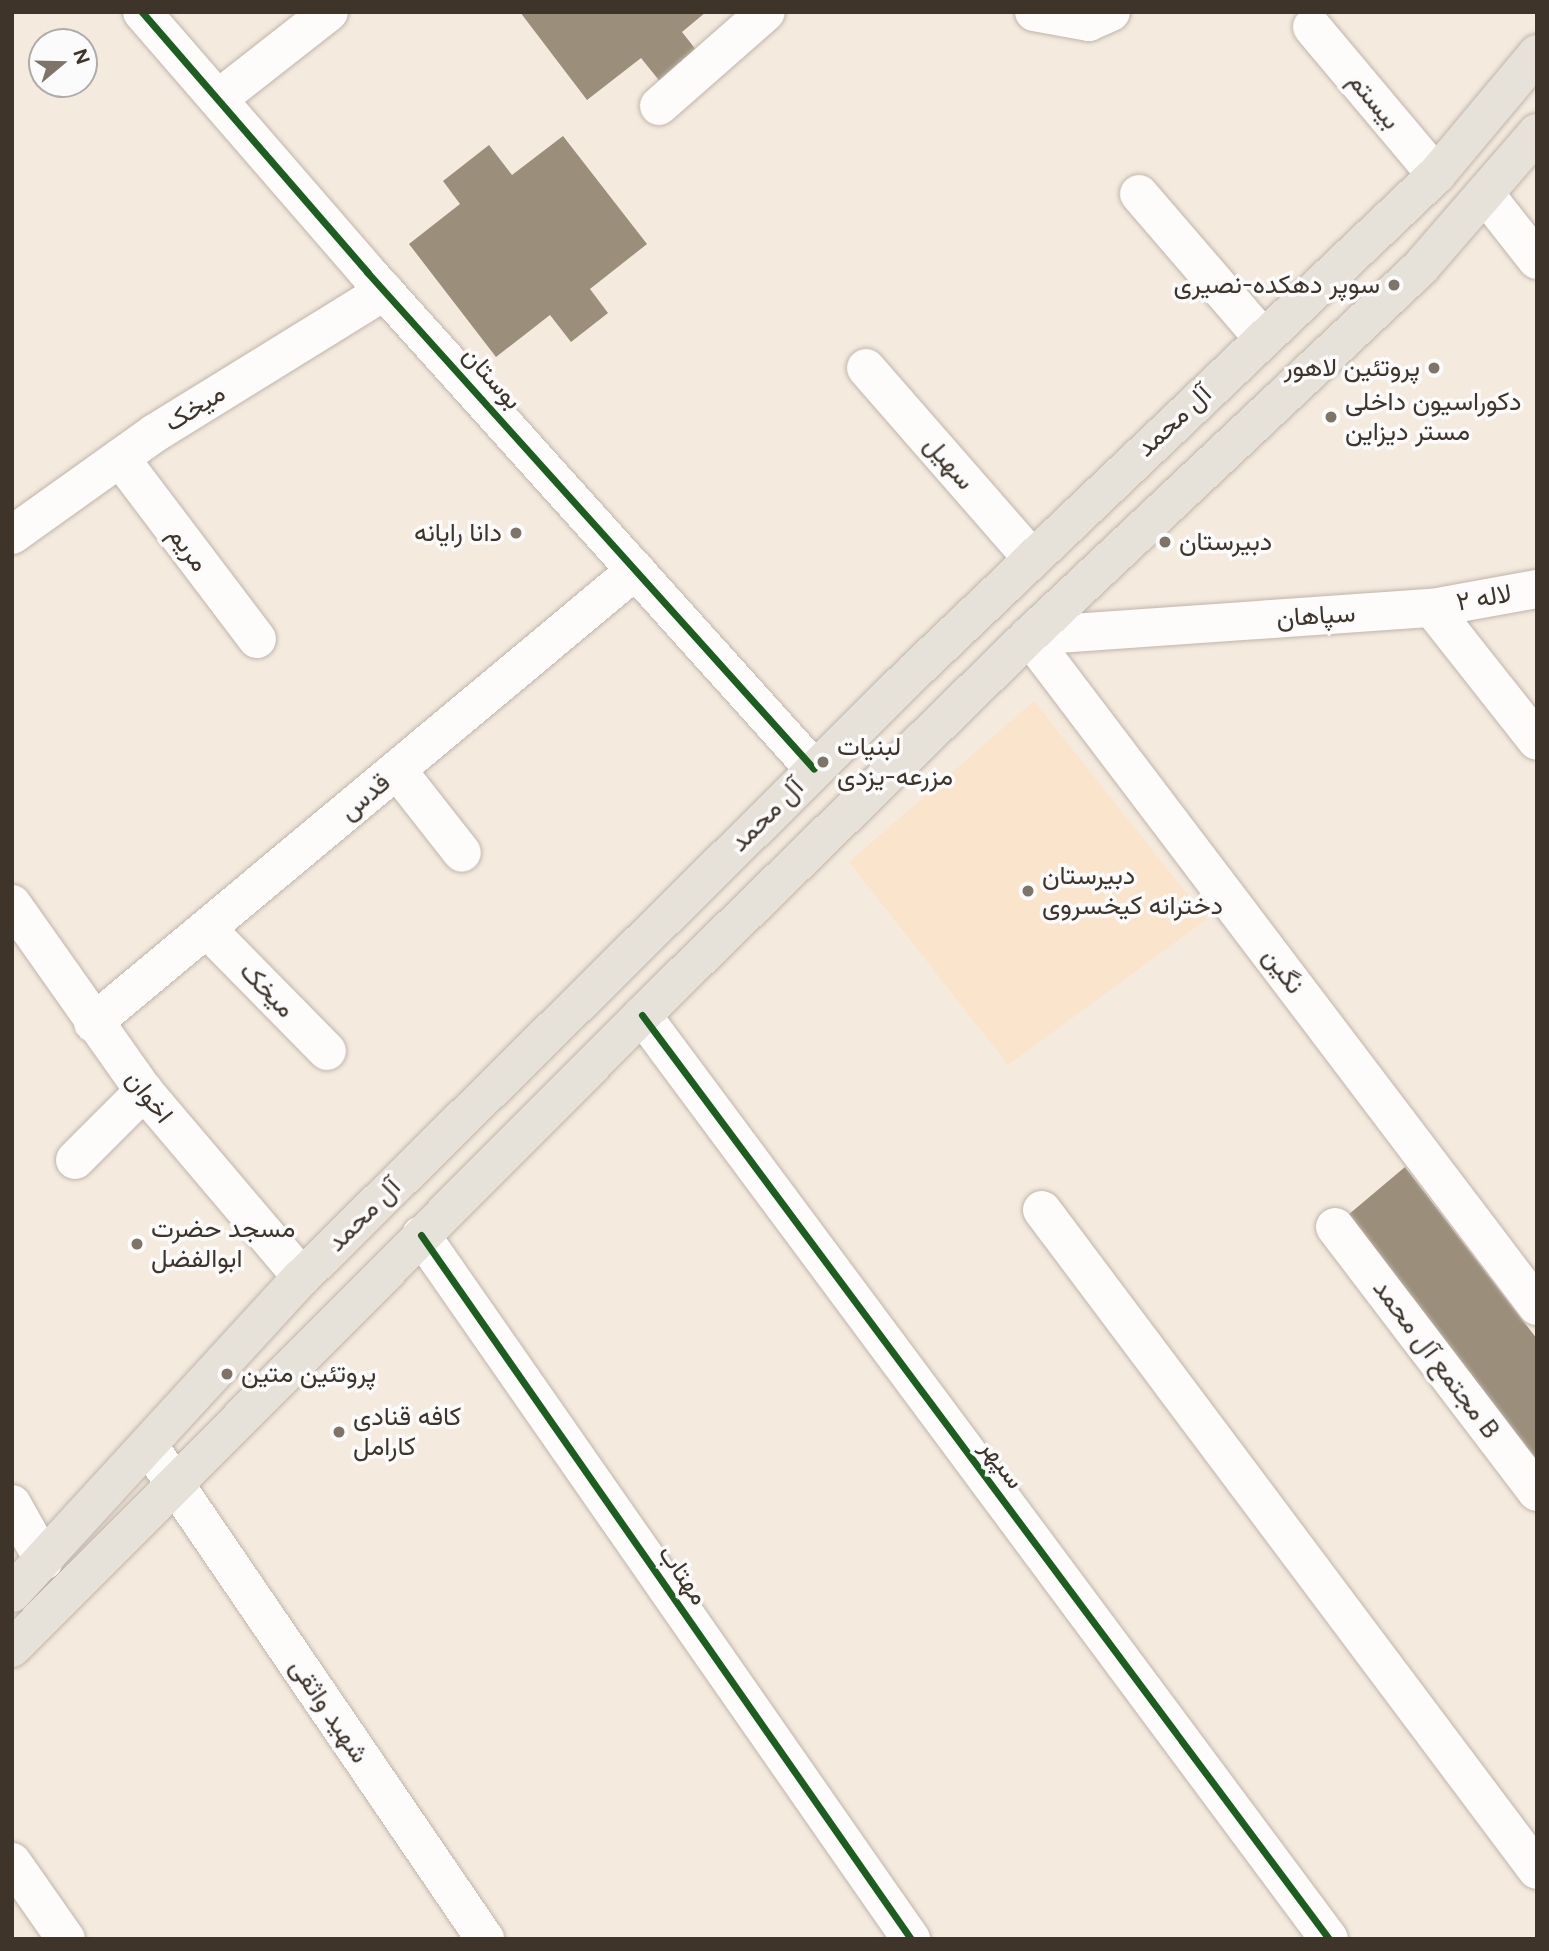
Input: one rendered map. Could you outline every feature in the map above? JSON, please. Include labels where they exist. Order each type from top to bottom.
[{"type":"main road","name":"آل محمد","points":[[12,1593],[302,1277],[814,769],[1436,175],[1537,54]]},
{"type":"main road","name":"آل محمد","points":[[12,1648],[642,1015],[1029,636],[1420,268],[1537,133]]},
{"type":"street","name":"بوستان","points":[[142,12],[385,291],[814,769]]},
{"type":"street","points":[[218,99],[329,12]]},
{"type":"street","points":[[659,106],[766,12]]},
{"type":"street","points":[[1034,12],[1089,22],[1111,12]]},
{"type":"street","name":"بیستم","points":[[1312,27],[1436,175]]},
{"type":"street","points":[[1139,194],[1263,338]]},
{"type":"street","points":[[1485,194],[1537,260]]},
{"type":"street","name":"میخک","points":[[12,535],[120,458],[385,291]]},
{"type":"street","name":"سهیل","points":[[866,368],[1032,558]]},
{"type":"street","name":"مریم","points":[[120,458],[257,639]]},
{"type":"street","name":"قدس","points":[[93,1024],[636,570]]},
{"type":"street","name":"لاله ۲","points":[[1432,608],[1537,589]]},
{"type":"street","points":[[1432,608],[1537,741]]},
{"type":"street","name":"سپاهان","points":[[1029,636],[1432,608]]},
{"type":"street","name":"نگین","points":[[1029,636],[1537,1306]]},
{"type":"street","points":[[397,770],[461,853]]},
{"type":"street","name":"اخوان","points":[[18,918],[144,1091],[302,1277]]},
{"type":"street","name":"میخک","points":[[207,929],[327,1051]]},
{"type":"street","name":"سپهر","points":[[642,1015],[1329,1939]]},
{"type":"street","points":[[75,1160],[144,1091]]},
{"type":"street","points":[[1042,1210],[1537,1870]]},
{"type":"street","name":"مجتمع آل محمد B","points":[[1335,1227],[1537,1492]]},
{"type":"street","name":"مهتاب","points":[[421,1235],[911,1939]]},
{"type":"street","name":"شهید واثقی","points":[[149,1446],[485,1939]]},
{"type":"street","points":[[12,1504],[44,1561]]},
{"type":"street","points":[[12,1862],[66,1939]]},
{"type":"shaded area","name":"دبیرستان دخترانه کیخسروی","points":[[1034,701],[1207,919],[1008,1065],[849,862]]},
{"type":"building","points":[[520,12],[706,12],[682,32],[700,55],[662,84],[641,58],[587,100]]},
{"type":"building","points":[[563,136],[647,244],[590,289],[608,313],[571,342],[550,315],[496,357],[409,244],[460,204],[443,181],[489,145],[512,175]]},
{"type":"building","points":[[1405,1167],[1537,1339],[1537,1460],[1348,1215]]},
{"type":"cycle path","points":[[142,12],[367,272],[814,769]]},
{"type":"cycle path","points":[[642,1015],[1329,1939]]},
{"type":"cycle path","points":[[421,1235],[911,1939]]},
{"type":"place","name":"سوپر دهکده-نصیری","points":[[1394,285]]},
{"type":"place","name":"پروتئین لاهور","points":[[1434,368]]},
{"type":"place","name":"دکوراسیون داخلی مستر دیزاین","points":[[1331,417]]},
{"type":"place","name":"دانا رایانه","points":[[516,533]]},
{"type":"place","name":"دبیرستان","points":[[1165,542]]},
{"type":"place","name":"لبنیات مزرعه-یزدی","points":[[823,762]]},
{"type":"place","name":"دبیرستان دخترانه کیخسروی","points":[[1028,891]]},
{"type":"place","name":"مسجد حضرت ابوالفضل","points":[[137,1244]]},
{"type":"place","name":"پروتئین متین","points":[[227,1374]]},
{"type":"place","name":"کافه قنادی کارامل","points":[[339,1432]]}]
